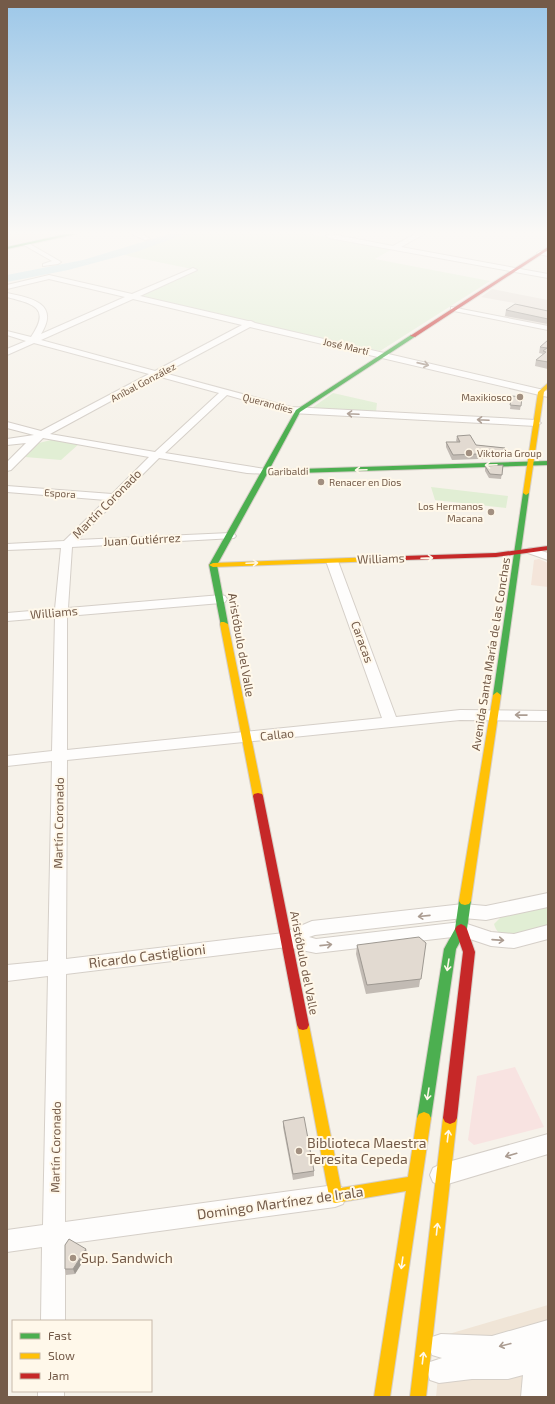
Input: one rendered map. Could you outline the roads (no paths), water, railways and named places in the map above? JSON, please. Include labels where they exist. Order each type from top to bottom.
[{"type":"street","points":[[21,300],[34,304],[43,312],[44,318],[33,340]]},
{"type":"street","points":[[7,352],[125,300]]},
{"type":"street","name":"José Martí","points":[[148,300],[544,393]]},
{"type":"street","points":[[213,565],[298,411],[469,300]]},
{"type":"street","points":[[454,309],[548,328]]},
{"type":"street","name":"Aníbal González","points":[[38,437],[251,324]]},
{"type":"street","name":"Querandíes","points":[[7,333],[298,411],[536,422]]},
{"type":"street","points":[[544,393],[548,385]]},
{"type":"street","name":"Martín Coronado","points":[[53,1320],[62,612],[67,544],[113,497],[225,392]]},
{"type":"street","name":"Avenida Santa María de las Conchas","points":[[382,1397],[450,949],[461,929],[494,715],[536,422],[544,393]]},
{"type":"street","points":[[7,425],[38,437],[7,468]]},
{"type":"street","name":"Garibaldi","points":[[7,442],[38,437],[54,438],[156,456],[265,472],[548,463]]},
{"type":"street","name":"Espora","points":[[7,488],[113,497]]},
{"type":"street","name":"Juan Gutiérrez","points":[[7,547],[230,536]]},
{"type":"street","name":"Williams","points":[[213,565],[496,555],[548,548]]},
{"type":"street","points":[[532,551],[548,557]]},
{"type":"street","name":"Caracas","points":[[332,561],[391,722]]},
{"type":"street","name":"Aristóbulo del Valle","points":[[213,565],[221,599],[246,738],[287,940],[335,1196]]},
{"type":"street","name":"Williams","points":[[7,617],[221,599]]},
{"type":"street","name":"Callao","points":[[7,761],[246,738],[460,715],[548,716]]},
{"type":"street","name":"Ricardo Castiglioni","points":[[287,940],[312,928],[463,911],[486,913],[548,900]]},
{"type":"street","name":"Avenida Santa María de las Conchas","points":[[418,1397],[469,952],[461,929]]},
{"type":"street","name":"Ricardo Castiglioni","points":[[7,972],[287,940],[316,946],[461,929],[491,939],[514,941],[548,932]]},
{"type":"street","name":"Domingo Martínez de Irala","points":[[7,1241],[335,1196],[414,1183],[548,1144]]},
{"type":"street","points":[[441,1346],[492,1348],[544,1345]]},
{"type":"street","points":[[439,1371],[472,1367],[508,1367],[544,1345]]},
{"type":"street","points":[[534,1397],[533,1388],[535,1370],[544,1345]]},
{"type":"place","name":"Maxikiosco","points":[[520,397]]},
{"type":"place","name":"Viktoria Group","points":[[469,453]]},
{"type":"place","name":"Renacer en Dios","points":[[321,482]]},
{"type":"place","name":"Los Hermanos Macana","points":[[491,512]]},
{"type":"place","name":"Biblioteca Maestra Teresita Cepeda","points":[[299,1151]]},
{"type":"place","name":"Sup. Sandwich","points":[[73,1258]]}]
